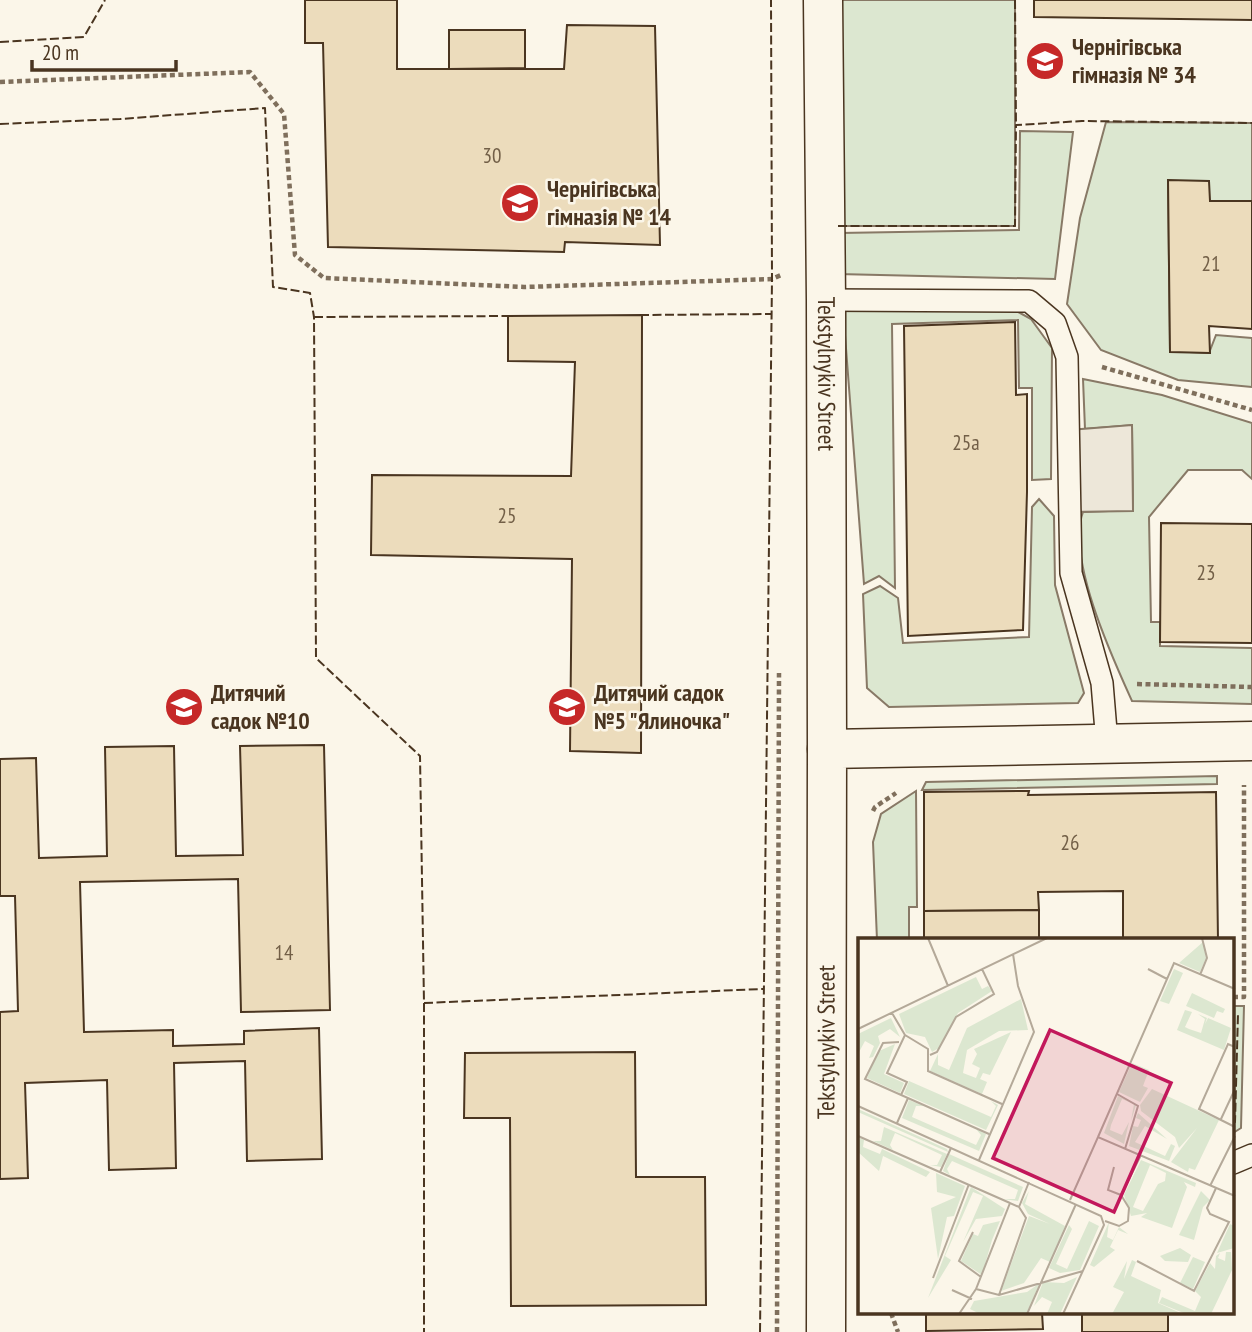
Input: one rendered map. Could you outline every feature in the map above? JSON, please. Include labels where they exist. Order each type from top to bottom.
[{"type":"street","name":"Tekstylnykiv Street","points":[[823,0],[826,285],[826,1332]]},
{"type":"street","points":[[827,749],[1252,741]]},
{"type":"lane","points":[[826,285],[1029,302],[1055,324],[1067,357],[1071,573],[1102,683],[1107,743]]},
{"type":"lane","points":[[1234,1163],[1252,1155]]},
{"type":"path","points":[[0,82],[250,72],[284,114],[295,255],[324,278],[524,287],[772,279],[784,273],[826,285]]},
{"type":"path","points":[[1067,357],[1252,410]]},
{"type":"path","points":[[1102,683],[1252,687]]},
{"type":"path","points":[[1234,998],[1244,997],[1244,783]]},
{"type":"path","points":[[869,819],[875,807],[898,792]]},
{"type":"path","points":[[891,1314],[898,1332]]},
{"type":"green space","points":[[838,0],[1015,0],[1015,226],[838,226]]},
{"type":"green space","points":[[1106,122],[1252,123],[1252,201],[1210,201],[1168,181],[1170,351],[1209,353],[1216,335],[1252,338],[1252,387],[1178,380],[1101,350],[1067,304],[1080,218]]},
{"type":"green space","points":[[1020,131],[1073,132],[1055,279],[838,274],[840,233],[1019,230]]},
{"type":"green space","points":[[1011,308],[1031,319],[1052,348],[1051,479],[1032,480],[1032,388],[1019,388],[1018,320],[892,324],[895,588],[879,576],[864,584],[843,309]]},
{"type":"green space","points":[[1083,379],[1162,395],[1252,423],[1252,479],[1242,470],[1188,470],[1149,517],[1151,622],[1160,622],[1160,646],[1252,648],[1252,704],[1132,701],[1094,607],[1086,580],[1079,531],[1083,512],[1133,510],[1132,425],[1085,429]]},
{"type":"green space","points":[[1039,499],[1054,516],[1055,585],[1084,693],[1078,703],[889,707],[867,688],[863,594],[880,586],[898,598],[903,643],[1029,637],[1032,507]]},
{"type":"green space","points":[[1217,776],[1217,784],[922,790],[926,782]]},
{"type":"green space","points":[[916,791],[917,907],[909,907],[909,938],[877,938],[873,842],[881,814]]},
{"type":"green space","points":[[1234,1006],[1244,1006],[1241,1128],[1234,1132]]},
{"type":"shaded area","points":[[1132,425],[1133,511],[1070,512],[1069,430]]},
{"type":"building","points":[[305,0],[397,0],[397,69],[564,69],[567,25],[655,26],[660,245],[565,242],[564,252],[328,247],[323,43],[305,43]]},
{"type":"building","points":[[1034,0],[1252,0],[1252,20],[1034,17]]},
{"type":"building","points":[[449,30],[525,30],[525,68],[449,69]]},
{"type":"building","points":[[1168,180],[1209,181],[1210,201],[1252,201],[1252,329],[1209,326],[1210,353],[1170,352]]},
{"type":"building","points":[[642,315],[641,753],[570,751],[572,559],[371,555],[372,475],[571,476],[575,362],[508,361],[508,316]]},
{"type":"building","points":[[1015,322],[1016,395],[1027,394],[1023,630],[908,636],[904,326]]},
{"type":"building","points":[[1161,523],[1252,524],[1252,643],[1160,642]]},
{"type":"building","points":[[324,745],[330,1010],[241,1012],[238,879],[80,882],[84,1032],[173,1030],[173,1046],[244,1044],[244,1031],[319,1028],[322,1159],[247,1161],[245,1061],[174,1063],[176,1168],[109,1170],[107,1080],[25,1083],[28,1178],[0,1179],[0,1012],[18,1011],[15,896],[0,896],[0,759],[36,758],[39,858],[107,856],[105,747],[174,746],[176,856],[243,855],[240,746]]},
{"type":"building","points":[[1029,791],[1028,795],[1216,792],[1218,938],[1123,938],[1123,891],[1038,892],[1039,910],[924,911],[924,792]]},
{"type":"building","points":[[1039,910],[1039,938],[924,938],[924,911]]},
{"type":"building","points":[[635,1052],[636,1177],[705,1177],[706,1305],[511,1306],[510,1118],[464,1118],[465,1053]]},
{"type":"building","points":[[926,1314],[1042,1314],[1043,1329],[926,1331]]},
{"type":"building","points":[[1082,1314],[1168,1314],[1168,1332],[1082,1332]]},
{"type":"fence","points":[[0,42],[84,37],[105,0]]},
{"type":"fence","points":[[760,1332],[772,279],[771,0]]},
{"type":"fence","points":[[1015,0],[1016,125]]},
{"type":"fence","points":[[0,124],[120,119],[265,108],[273,287],[310,293],[314,317],[316,658],[420,756],[424,1003],[424,1332]]},
{"type":"fence","points":[[838,226],[1015,226],[1016,125],[1082,121],[1252,123]]},
{"type":"fence","points":[[640,315],[771,314]]},
{"type":"fence","points":[[314,317],[510,316]]},
{"type":"fence","points":[[424,1003],[763,989]]},
{"type":"fence","points":[[1234,1122],[1238,1014]]},
{"type":"place","name":"Чернігівська гімназія № 34","points":[[1045,61]]},
{"type":"place","name":"Чернігівська гімназія № 14","points":[[520,203]]},
{"type":"place","name":"Дитячий садок №10","points":[[184,707]]},
{"type":"place","name":"Дитячий садок №5 \"Ялиночка\"","points":[[567,707]]}]
